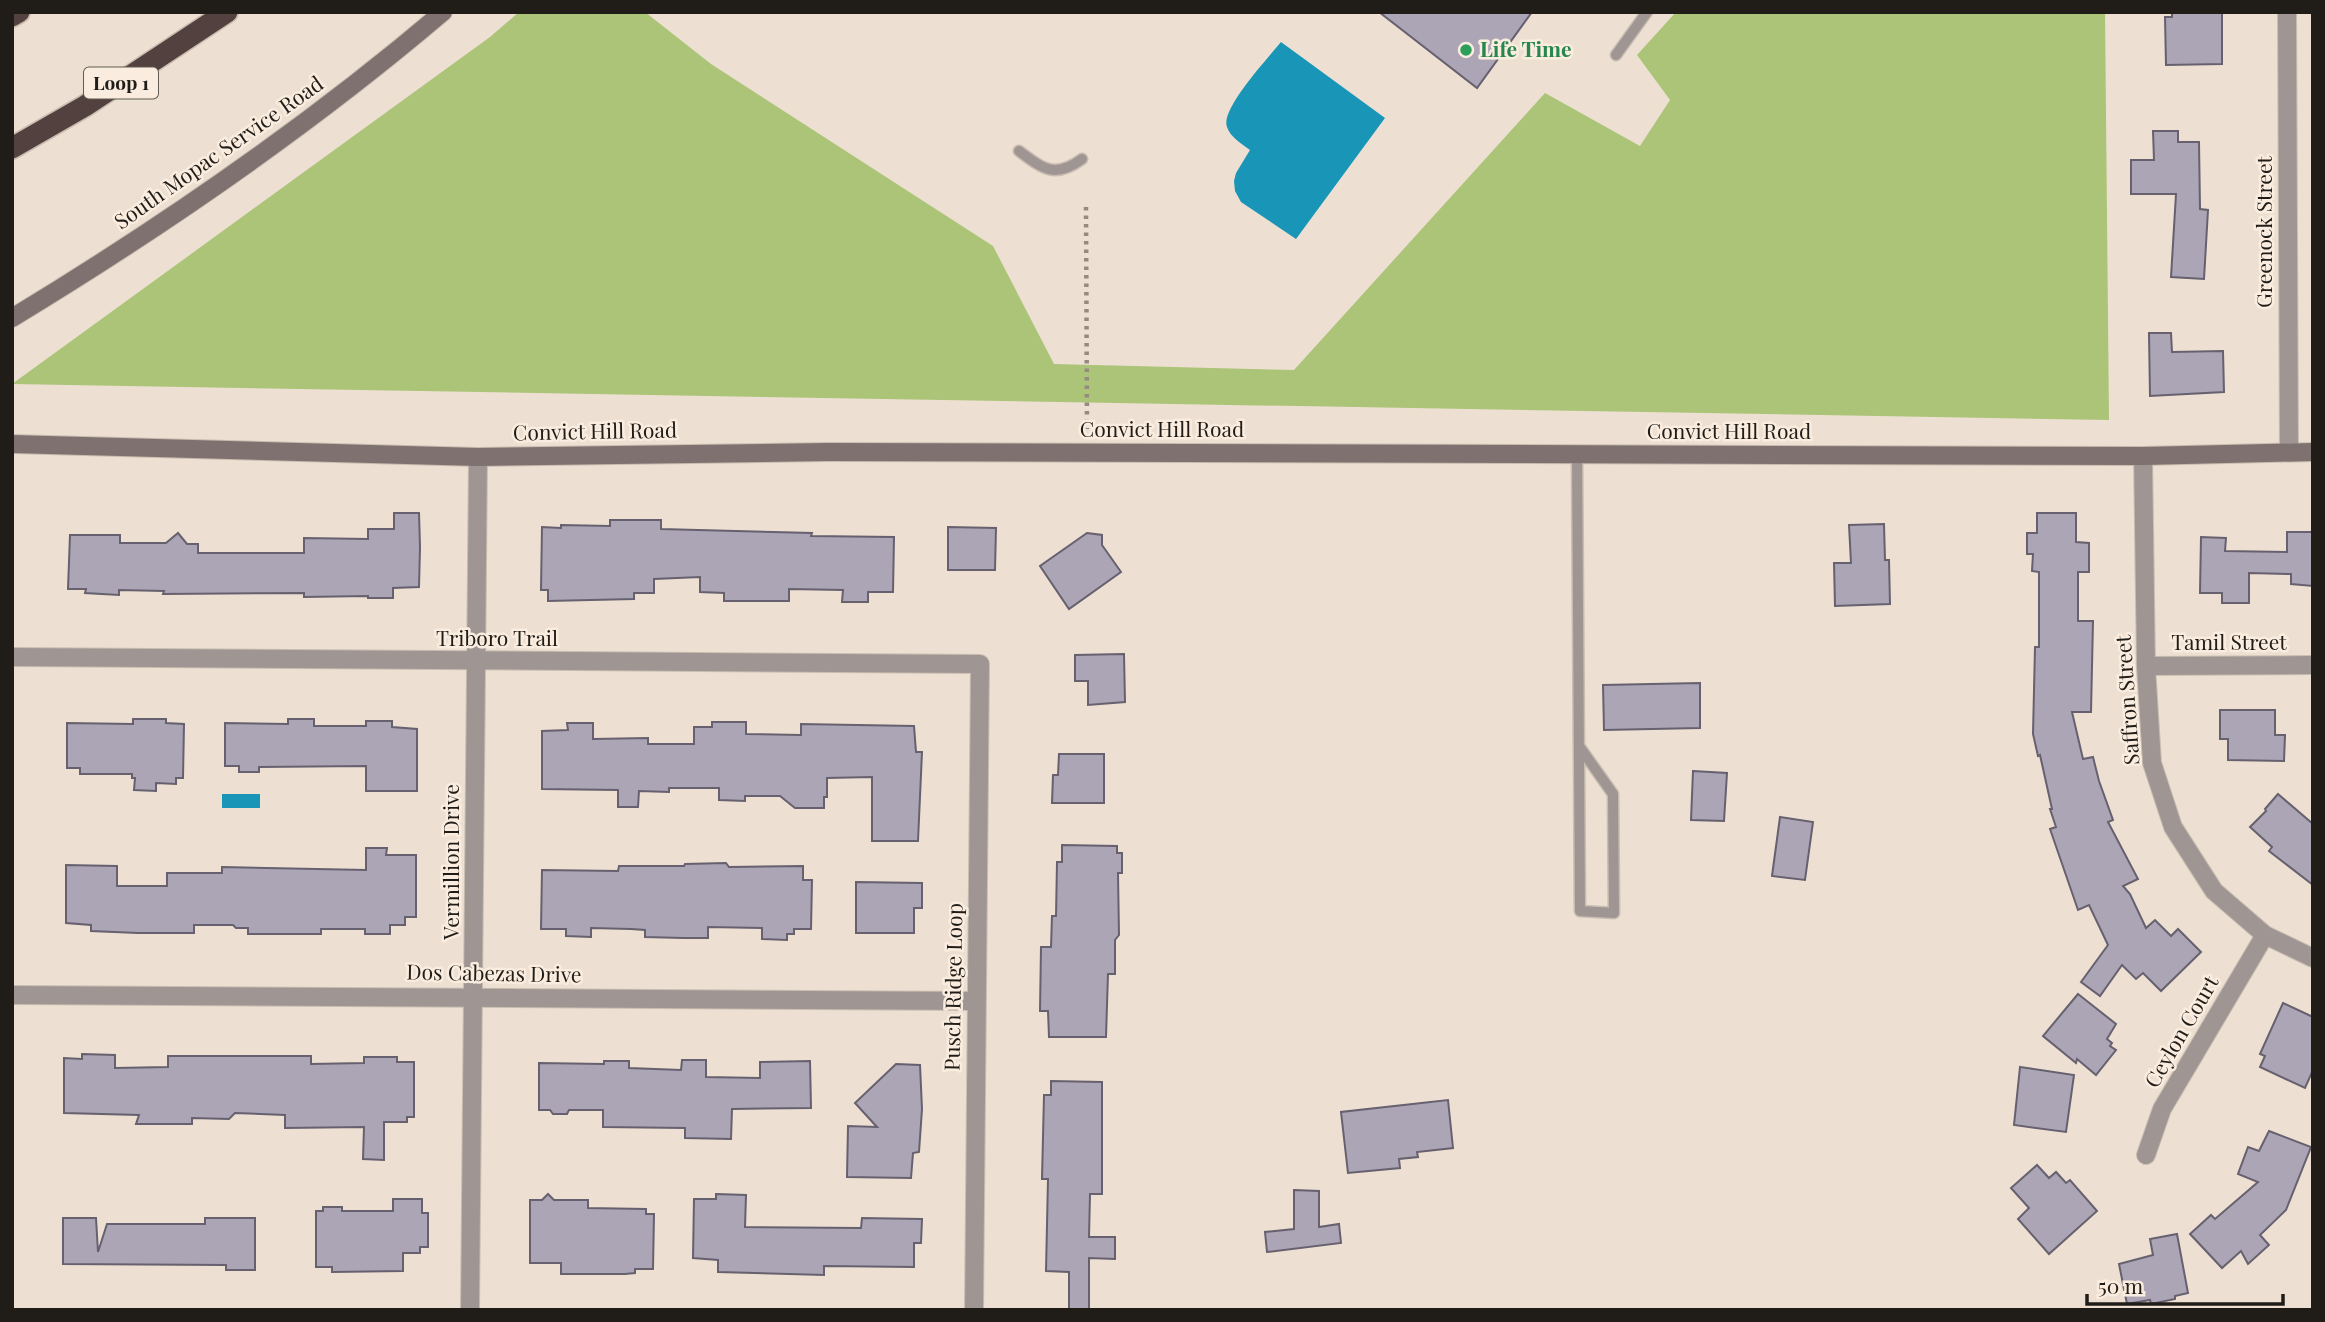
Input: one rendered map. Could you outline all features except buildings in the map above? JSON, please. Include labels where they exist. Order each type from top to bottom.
[{"type":"highway","points":[[12,16],[19,12]]},
{"type":"highway","name":"Loop 1","points":[[12,148],[85,106],[227,12]]},
{"type":"street","name":"South Mopac Service Road","points":[[12,318],[195,200],[330,103],[443,12]]},
{"type":"street","name":"Greenock Street","points":[[2287,12],[2289,452]]},
{"type":"street","name":"Convict Hill Road","points":[[12,444],[478,457],[828,452],[2143,456],[2313,452]]},
{"type":"street","name":"Saffron Street","points":[[2143,456],[2146,666],[2152,763],[2173,827],[2214,891],[2265,935],[2313,958]]},
{"type":"street","name":"Vermillion Drive","points":[[470,1310],[478,457]]},
{"type":"street","name":"Triboro Trail","points":[[12,657],[981,664]]},
{"type":"street","name":"Pusch Ridge Loop","points":[[974,1310],[981,664]]},
{"type":"street","name":"Tamil Street","points":[[2146,666],[2313,665]]},
{"type":"street","name":"Ceylon Court","points":[[2146,1155],[2162,1109],[2265,935]]},
{"type":"street","name":"Dos Cabezas Drive","points":[[12,995],[976,1001]]},
{"type":"lane","points":[[1616,55],[1647,12]]},
{"type":"lane","points":[[1019,151],[1041,167],[1052,170],[1063,171],[1082,159]]},
{"type":"lane","points":[[1577,455],[1580,911],[1614,913],[1614,794],[1579,746]]},
{"type":"path","points":[[1086,207],[1087,429]]},
{"type":"green space","points":[[519,12],[645,12],[711,64],[993,246],[1054,364],[1294,370],[1545,93],[1640,146],[1670,100],[1637,55],[1676,12],[2105,12],[2109,420],[12,384],[490,37]]},
{"type":"water","points":[[1281,42],[1385,118],[1296,239],[1241,202],[1235,191],[1234,181],[1250,150],[1233,137],[1227,127],[1227,119],[1238,96]]},
{"type":"water","points":[[222,794],[260,794],[260,808],[222,808]]},
{"type":"place","name":"Life Time","points":[[1466,50]]}]
